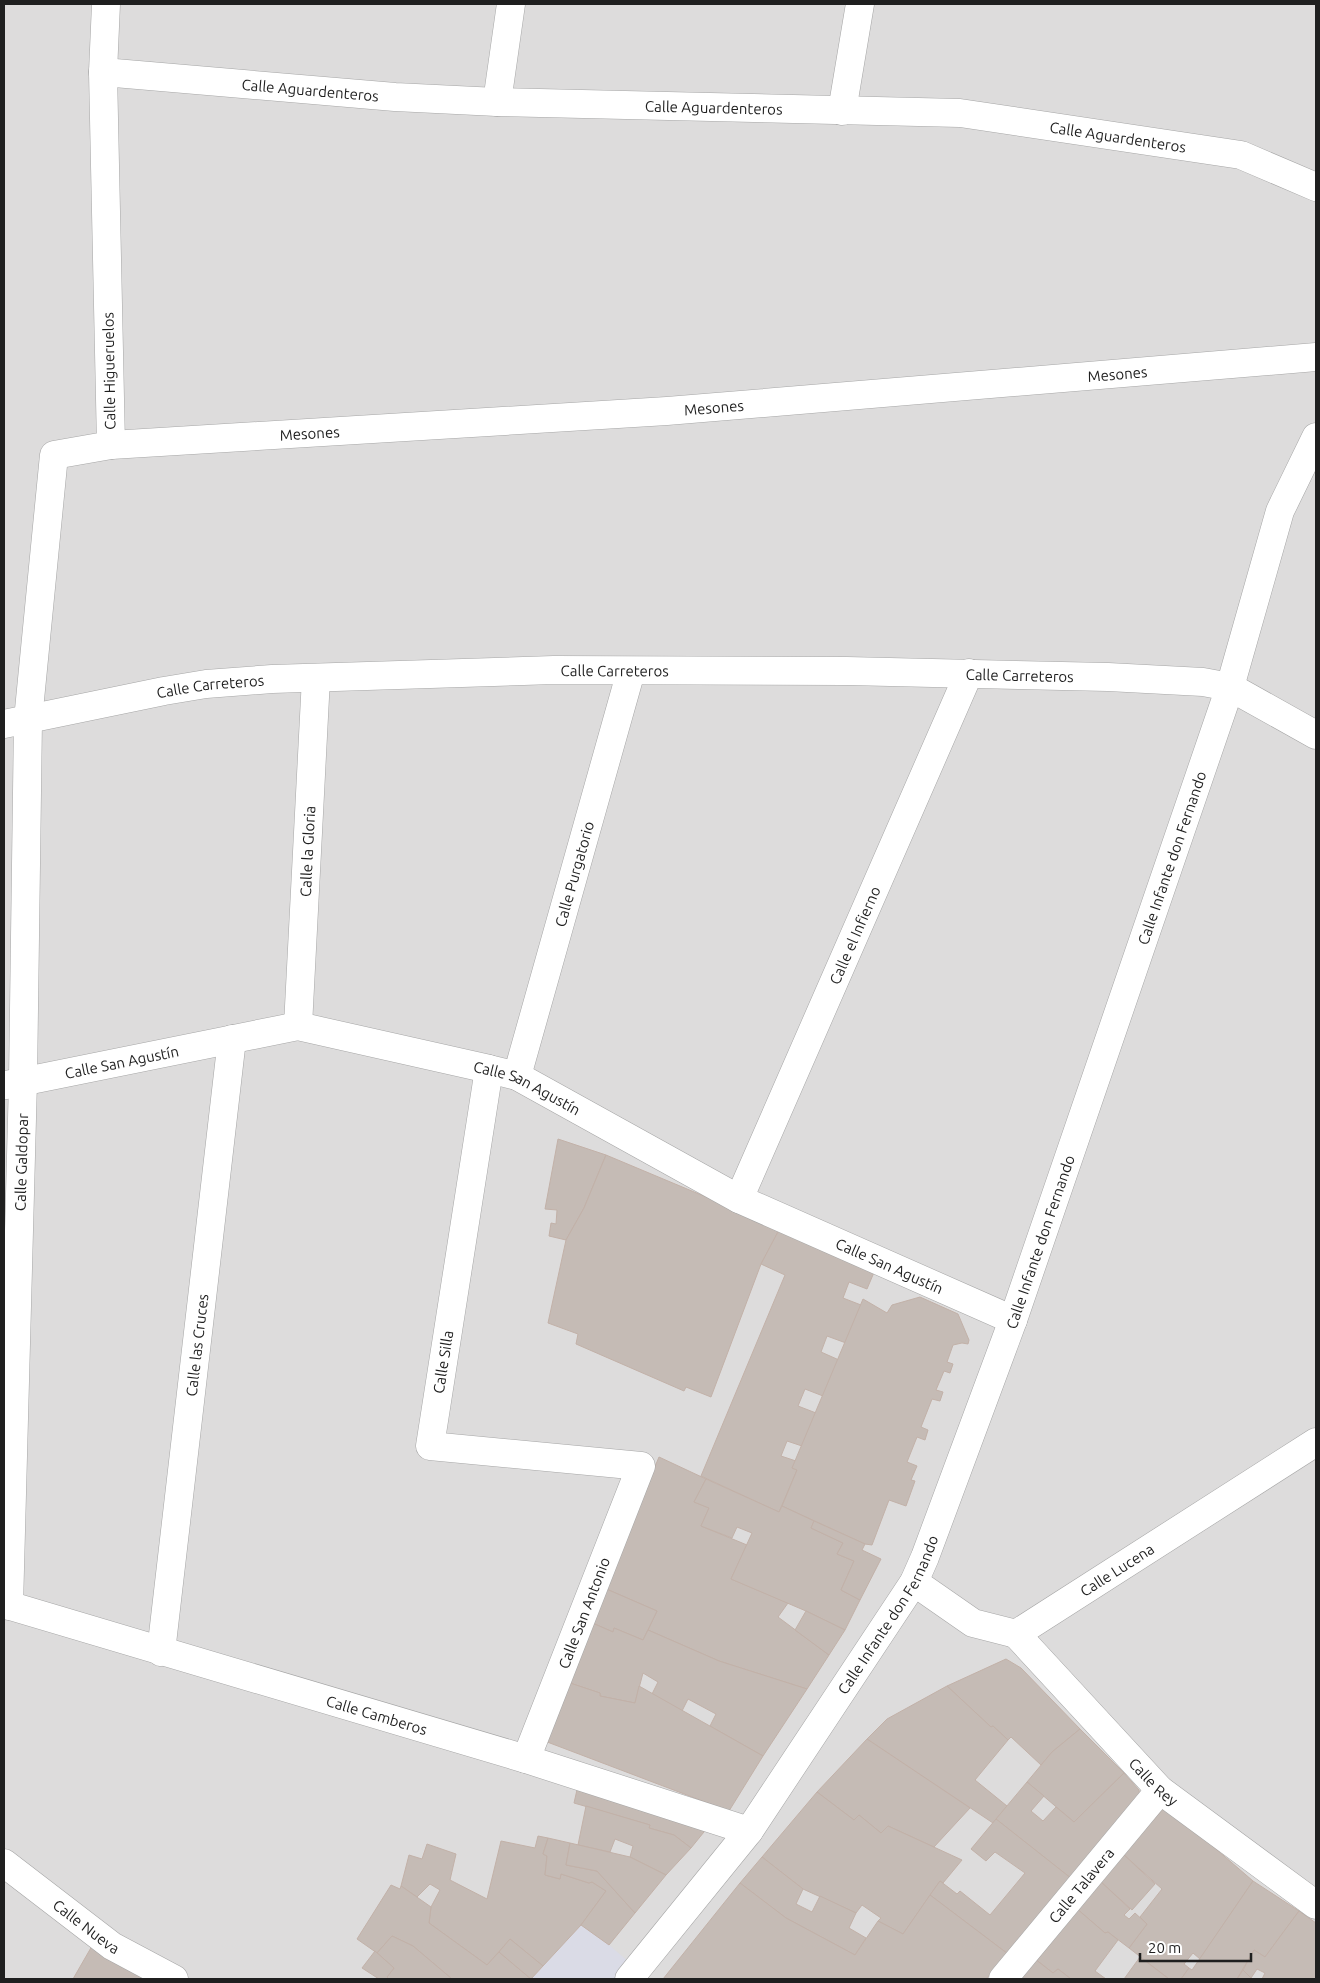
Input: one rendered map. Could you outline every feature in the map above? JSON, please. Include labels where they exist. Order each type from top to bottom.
[{"type":"street","name":"Calle Higueruelos","points":[[16,722],[54,454],[111,445],[103,72],[106,4]]},
{"type":"street","points":[[497,102],[512,4]]},
{"type":"street","points":[[842,110],[860,4]]},
{"type":"street","name":"Calle Aguardenteros","points":[[103,72],[395,97],[497,102],[960,114],[1241,155],[1316,187]]},
{"type":"street","name":"Mesones","points":[[111,445],[666,411],[1316,358]]},
{"type":"street","name":"Calle Infante don Fernando","points":[[629,1979],[748,1831],[914,1582],[1013,1320],[1230,687],[1280,511],[1316,437]]},
{"type":"street","name":"Calle Carreteros","points":[[16,722],[111,701],[206,684],[316,678],[554,670],[969,673],[1108,676],[1203,682],[1230,687],[1316,735]]},
{"type":"street","name":"Calle Purgatorio","points":[[517,1076],[631,671]]},
{"type":"street","name":"Calle el Infierno","points":[[739,1199],[969,673]]},
{"type":"street","name":"Calle la Gloria","points":[[298,1026],[316,678]]},
{"type":"street","name":"Calle Galdopar","points":[[7,1605],[16,722]]},
{"type":"street","name":"Calle San Agustín","points":[[13,1084],[298,1026],[490,1069],[517,1076],[739,1199],[1013,1320]]},
{"type":"street","name":"Calle las Cruces","points":[[161,1652],[232,1039]]},
{"type":"street","name":"Calle Silla","points":[[490,1069],[430,1446],[641,1466]]},
{"type":"street","name":"Calle Lucena","points":[[1016,1634],[1316,1442]]},
{"type":"street","name":"Calle San Antonio","points":[[526,1759],[641,1466]]},
{"type":"street","points":[[914,1582],[973,1623],[1016,1634]]},
{"type":"street","name":"Calle Camberos","points":[[7,1605],[526,1759],[748,1831]]},
{"type":"street","name":"Calle Rey","points":[[1016,1634],[1160,1790],[1316,1904]]},
{"type":"street","name":"Calle Talavera","points":[[1002,1979],[1160,1790]]},
{"type":"street","name":"Calle Nueva","points":[[4,1863],[112,1946],[174,1979]]},
{"type":"shaded area","points":[[4,4],[1316,4],[1316,1979],[4,1979]]},
{"type":"shaded area","points":[[581,1925],[609,1945],[649,1979],[531,1979]]},
{"type":"building","points":[[558,1139],[606,1155],[584,1208],[566,1240],[549,1236],[551,1223],[556,1224],[557,1210],[545,1209]]},
{"type":"building","points":[[606,1155],[780,1228],[761,1264],[711,1397],[686,1387],[684,1391],[576,1344],[578,1334],[548,1323],[566,1240],[584,1208]]},
{"type":"building","points":[[780,1228],[875,1270],[867,1289],[849,1282],[843,1298],[861,1305],[846,1343],[827,1336],[821,1352],[839,1360],[823,1396],[805,1389],[798,1406],[816,1413],[802,1446],[787,1441],[781,1456],[796,1461],[792,1468],[797,1470],[779,1512],[701,1476],[785,1275],[761,1264]]},
{"type":"building","points":[[920,1297],[958,1314],[969,1340],[968,1344],[953,1345],[947,1362],[953,1364],[950,1373],[944,1371],[936,1390],[943,1392],[940,1401],[932,1399],[921,1427],[928,1430],[925,1440],[917,1437],[907,1462],[917,1466],[911,1480],[915,1481],[906,1506],[889,1500],[872,1545],[865,1544],[782,1506],[797,1470],[792,1468],[863,1299],[887,1313],[892,1305]]},
{"type":"building","points":[[659,1457],[706,1479],[694,1502],[709,1508],[701,1526],[747,1545],[731,1579],[788,1603],[778,1617],[829,1655],[807,1689],[719,1661],[648,1630],[657,1611],[604,1588]]},
{"type":"building","points":[[706,1479],[779,1512],[782,1506],[814,1521],[811,1528],[843,1543],[837,1554],[854,1561],[841,1590],[860,1600],[845,1630],[731,1579],[752,1533],[737,1527],[732,1538],[701,1526],[709,1508],[694,1502]]},
{"type":"building","points":[[814,1521],[865,1544],[862,1550],[881,1559],[860,1600],[841,1590],[854,1561],[837,1554],[843,1543],[811,1528]]},
{"type":"building","points":[[604,1588],[657,1611],[643,1640],[614,1628],[613,1632],[590,1622]]},
{"type":"building","points":[[806,1611],[845,1630],[829,1655],[795,1630]]},
{"type":"building","points":[[590,1622],[613,1632],[614,1628],[643,1640],[648,1630],[719,1661],[807,1689],[763,1756],[710,1726],[716,1714],[688,1699],[682,1711],[652,1694],[658,1682],[643,1673],[635,1703],[600,1696],[600,1693],[567,1682]]},
{"type":"building","points":[[1006,1659],[1021,1668],[1080,1729],[1052,1752],[1041,1765],[1011,1737],[1008,1740],[993,1726],[991,1727],[947,1686]]},
{"type":"building","points":[[567,1682],[600,1693],[600,1696],[635,1703],[639,1686],[763,1756],[729,1811],[542,1740]]},
{"type":"building","points":[[947,1686],[991,1727],[993,1726],[1008,1740],[975,1780],[1007,1806],[993,1823],[867,1739],[887,1719]]},
{"type":"building","points":[[1080,1729],[1124,1773],[1074,1822],[1027,1782],[1052,1752]]},
{"type":"building","points":[[867,1739],[970,1808],[934,1847],[888,1826],[881,1833],[859,1815],[854,1820],[817,1792]]},
{"type":"building","points":[[1124,1773],[1139,1790],[1140,1798],[1072,1879],[996,1819],[1027,1782],[1044,1796],[1031,1811],[1043,1821],[1056,1807],[1074,1822]]},
{"type":"building","points":[[579,1781],[708,1827],[691,1848],[674,1835],[649,1828],[650,1825],[574,1803]]},
{"type":"building","points":[[817,1792],[854,1820],[859,1815],[881,1833],[888,1826],[962,1860],[943,1883],[940,1881],[903,1934],[878,1921],[881,1918],[862,1905],[856,1913],[803,1889],[762,1857]]},
{"type":"building","points":[[586,1806],[650,1825],[649,1828],[674,1835],[691,1848],[666,1875],[630,1857],[633,1846],[615,1839],[610,1852],[578,1845]]},
{"type":"building","points":[[1166,1806],[1253,1881],[1200,1959],[1193,1953],[1184,1964],[1189,1968],[1181,1979],[1169,1979],[1129,1948],[1147,1924],[1140,1917],[1162,1889],[1123,1854]]},
{"type":"building","points":[[996,1819],[1072,1879],[1008,1954],[930,1895],[940,1881],[957,1894],[960,1891],[990,1915],[1025,1873],[995,1852],[986,1861],[971,1849]]},
{"type":"building","points":[[538,1836],[548,1838],[543,1854],[547,1856],[545,1875],[560,1879],[561,1874],[589,1883],[592,1882],[606,1891],[581,1925],[543,1966],[510,1939],[487,1965],[429,1923],[431,1907],[440,1890],[430,1884],[417,1897],[401,1886],[409,1855],[422,1859],[427,1844],[456,1854],[450,1880],[487,1899],[501,1841],[535,1848]]},
{"type":"building","points":[[548,1838],[570,1843],[566,1865],[597,1871],[635,1913],[609,1945],[581,1925],[606,1891],[592,1882],[589,1883],[561,1874],[560,1879],[545,1875],[547,1856],[543,1854]]},
{"type":"building","points":[[570,1843],[630,1857],[666,1875],[635,1913],[597,1871],[566,1865]]},
{"type":"building","points":[[1123,1854],[1155,1884],[1132,1910],[1100,1881]]},
{"type":"building","points":[[762,1857],[803,1889],[796,1904],[812,1912],[820,1896],[856,1913],[849,1928],[866,1938],[855,1955],[786,1918],[740,1883]]},
{"type":"building","points":[[1100,1881],[1130,1909],[1124,1915],[1129,1919],[1135,1913],[1147,1924],[1129,1948],[1108,1932],[1105,1933],[1076,1908]]},
{"type":"building","points":[[1253,1881],[1299,1911],[1265,1957],[1254,1950],[1237,1979],[1181,1979],[1189,1968],[1192,1970]]},
{"type":"building","points":[[740,1883],[786,1918],[855,1955],[878,1921],[903,1934],[930,1895],[1008,1954],[986,1979],[663,1979]]},
{"type":"building","points":[[391,1885],[400,1889],[401,1886],[431,1907],[429,1923],[487,1965],[499,1952],[531,1979],[452,1979],[413,1946],[392,1936],[377,1953],[357,1939]]},
{"type":"building","points":[[1076,1908],[1105,1933],[1108,1932],[1118,1940],[1095,1971],[1106,1979],[1071,1979],[1058,1969],[1053,1973],[1035,1959]]},
{"type":"building","points":[[1299,1911],[1316,1923],[1316,1979],[1262,1979],[1265,1973],[1257,1969],[1251,1978],[1243,1970],[1254,1950],[1265,1957]]},
{"type":"building","points":[[392,1936],[413,1946],[452,1979],[389,1979],[387,1977],[394,1968],[377,1953]]},
{"type":"building","points":[[510,1939],[543,1966],[531,1979],[499,1952]]},
{"type":"building","points":[[92,1946],[151,1979],[73,1979]]},
{"type":"building","points":[[375,1951],[394,1968],[387,1977],[389,1979],[379,1979],[362,1968]]},
{"type":"building","points":[[1140,1957],[1169,1979],[1124,1979]]},
{"type":"building","points":[[1035,1959],[1053,1973],[1058,1969],[1071,1979],[1019,1979]]},
{"type":"building","points":[[1243,1970],[1251,1978],[1253,1979],[1237,1979]]}]
